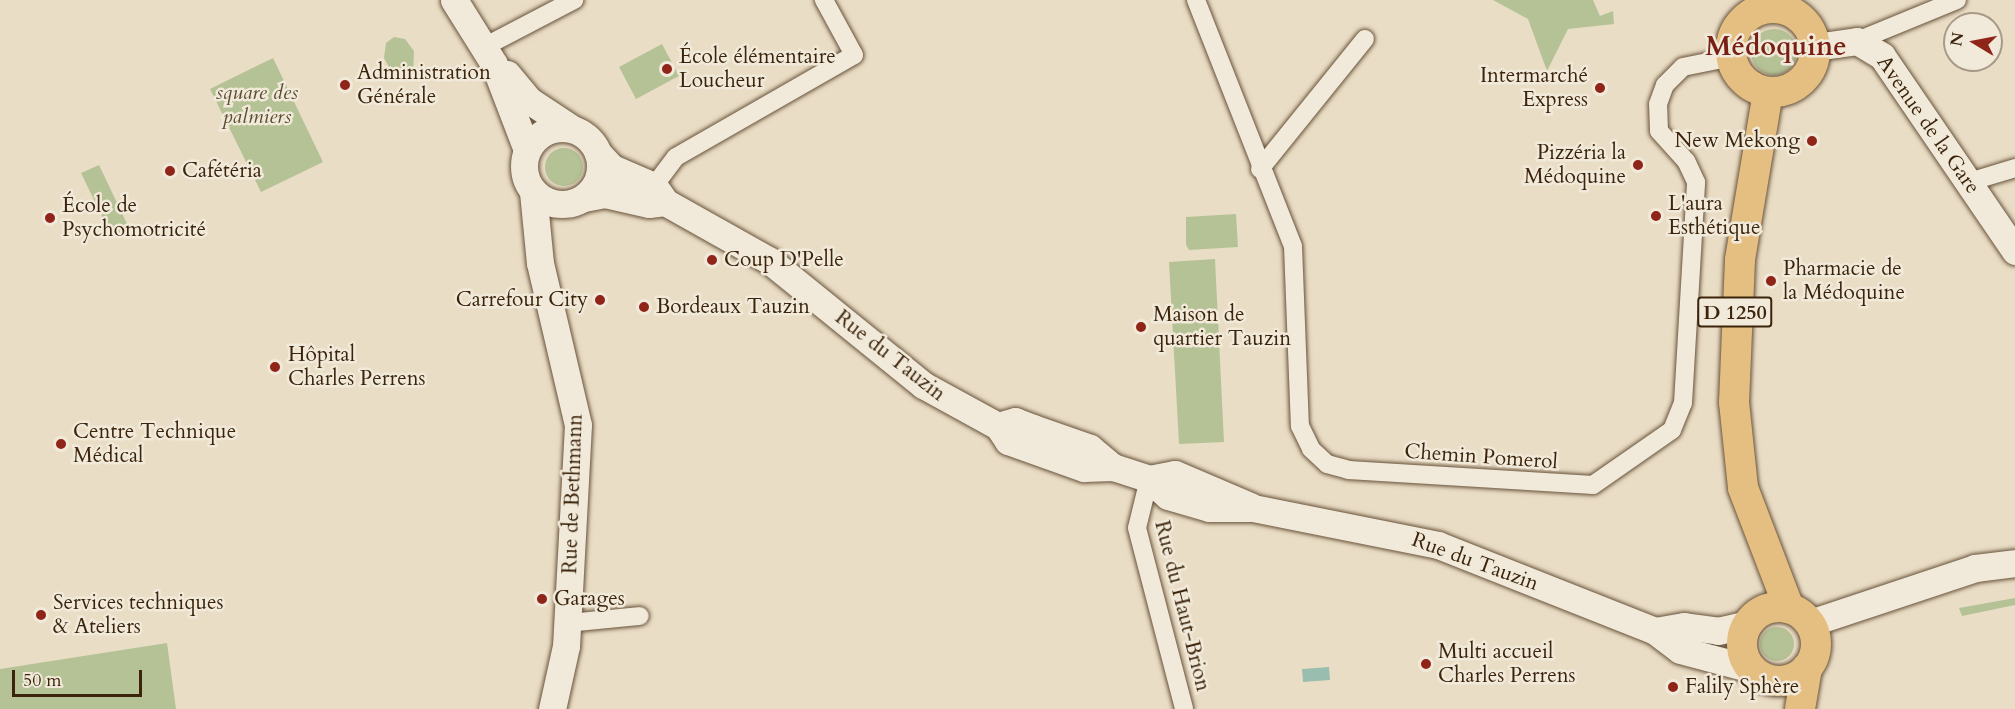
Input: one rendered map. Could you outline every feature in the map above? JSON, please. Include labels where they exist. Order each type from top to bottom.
[{"type":"main road","points":[[1762,5],[1792,12],[1803,21],[1815,47],[1802,80],[1768,92],[1744,80],[1732,57],[1735,33],[1762,5]]},
{"type":"main road","name":"D 1250","points":[[1768,92],[1734,320],[1737,446],[1757,532],[1800,616]]},
{"type":"main road","name":"D 1250","points":[[1751,620],[1761,600],[1753,554],[1757,532]]},
{"type":"main road","points":[[1781,709],[1757,673],[1742,642],[1751,620],[1800,616],[1816,649],[1807,668],[1800,709]]},
{"type":"main road","points":[[1757,673],[1786,680],[1807,668]]},
{"type":"street","points":[[454,0],[489,55],[530,101],[571,128],[582,132],[598,153],[597,185],[576,201],[533,192],[526,180],[527,150],[489,55]]},
{"type":"street","points":[[489,55],[574,0]]},
{"type":"street","points":[[660,194],[676,157],[854,55],[824,0]]},
{"type":"street","name":"Chemin Pomerol","points":[[1196,0],[1260,169],[1293,246],[1300,426],[1311,449],[1328,464],[1348,470],[1593,484],[1655,445],[1680,417],[1696,182],[1686,161],[1659,131],[1659,104],[1665,85],[1683,67],[1732,57]]},
{"type":"street","points":[[1857,41],[1957,0]]},
{"type":"street","points":[[1260,169],[1365,39]]},
{"type":"street","name":"Avenue de la Gare","points":[[1815,47],[1857,41],[1882,56],[2015,251]]},
{"type":"street","points":[[527,150],[544,130],[571,128]]},
{"type":"street","name":"Rue du Tauzin","points":[[598,153],[612,168],[660,194],[770,261],[923,385],[998,426],[1015,422],[1090,448],[1113,467],[1149,479],[1175,474],[1214,486],[1253,508],[1438,545],[1655,631],[1680,650],[1757,673]]},
{"type":"street","points":[[1969,182],[2015,168]]},
{"type":"street","name":"Rue de Bethmann","points":[[533,192],[540,263],[548,281],[578,425],[568,623],[552,709]]},
{"type":"street","name":"Rue du Tauzin","points":[[576,201],[605,194],[649,204],[660,194]]},
{"type":"street","name":"Rue de Bethmann","points":[[548,281],[553,234],[576,201]]},
{"type":"street","name":"Rue du Haut-Brion","points":[[1149,479],[1137,528],[1184,709]]},
{"type":"street","points":[[1800,616],[1975,568],[2015,563]]},
{"type":"street","points":[[568,623],[640,616]]},
{"type":"street","name":"Rue du Tauzin","points":[[1655,631],[1684,627],[1718,632],[1751,620]]},
{"type":"green space","points":[[1493,0],[1593,0],[1600,16],[1613,11],[1614,24],[1568,29],[1547,71],[1528,19]]},
{"type":"green space","points":[[1774,29],[1783,30],[1790,36],[1796,43],[1796,61],[1790,68],[1783,74],[1774,75],[1765,74],[1758,68],[1752,61],[1751,52],[1752,43],[1758,36],[1765,30]]},
{"type":"green space","points":[[394,37],[405,39],[414,51],[413,75],[403,80],[392,73],[384,58],[386,43]]},
{"type":"green space","points":[[662,44],[679,76],[636,99],[619,67]]},
{"type":"green space","name":"square des palmiers","points":[[273,58],[323,162],[261,192],[210,89]]},
{"type":"green space","points":[[564,148],[578,153],[583,167],[578,181],[564,186],[550,181],[545,167],[550,153]]},
{"type":"green space","points":[[99,165],[129,228],[112,237],[81,173]]},
{"type":"green space","points":[[1236,214],[1238,247],[1189,250],[1186,245],[1186,217]]},
{"type":"green space","points":[[1215,259],[1224,442],[1179,444],[1169,262]]},
{"type":"green space","points":[[2015,598],[2015,605],[1962,616],[1959,608]]},
{"type":"green space","points":[[1777,627],[1789,632],[1794,644],[1789,656],[1777,661],[1765,656],[1760,644],[1765,632]]},
{"type":"green space","points":[[167,643],[176,709],[0,709],[0,669]]},
{"type":"shaded area","points":[[1329,667],[1330,680],[1303,682],[1302,669]]},
{"type":"place","name":"École élémentaire Loucheur","points":[[667,69]]},
{"type":"place","name":"Administration Générale","points":[[345,85]]},
{"type":"place","name":"Intermarché Express","points":[[1600,88]]},
{"type":"place","name":"New Mekong","points":[[1812,141]]},
{"type":"place","name":"Pizzéria la Médoquine","points":[[1638,165]]},
{"type":"place","name":"Cafétéria","points":[[170,171]]},
{"type":"place","name":"L'aura Esthétique","points":[[1656,216]]},
{"type":"place","name":"École de Psychomotricité","points":[[50,218]]},
{"type":"place","name":"Coup D'Pelle","points":[[712,260]]},
{"type":"place","name":"Pharmacie de la Médoquine","points":[[1771,281]]},
{"type":"place","name":"Carrefour City","points":[[600,300]]},
{"type":"place","name":"Bordeaux Tauzin","points":[[644,307]]},
{"type":"place","name":"Maison de quartier Tauzin","points":[[1141,327]]},
{"type":"place","name":"Hôpital Charles Perrens","points":[[275,367]]},
{"type":"place","name":"Centre Technique Médical","points":[[61,444]]},
{"type":"place","name":"Garages","points":[[542,599]]},
{"type":"place","name":"Services techniques & Ateliers","points":[[41,615]]},
{"type":"place","name":"Multi accueil Charles Perrens","points":[[1426,664]]},
{"type":"place","name":"Falily Sphère","points":[[1673,687]]},
{"type":"district","name":"Médoquine","points":[[1776,47]]}]
